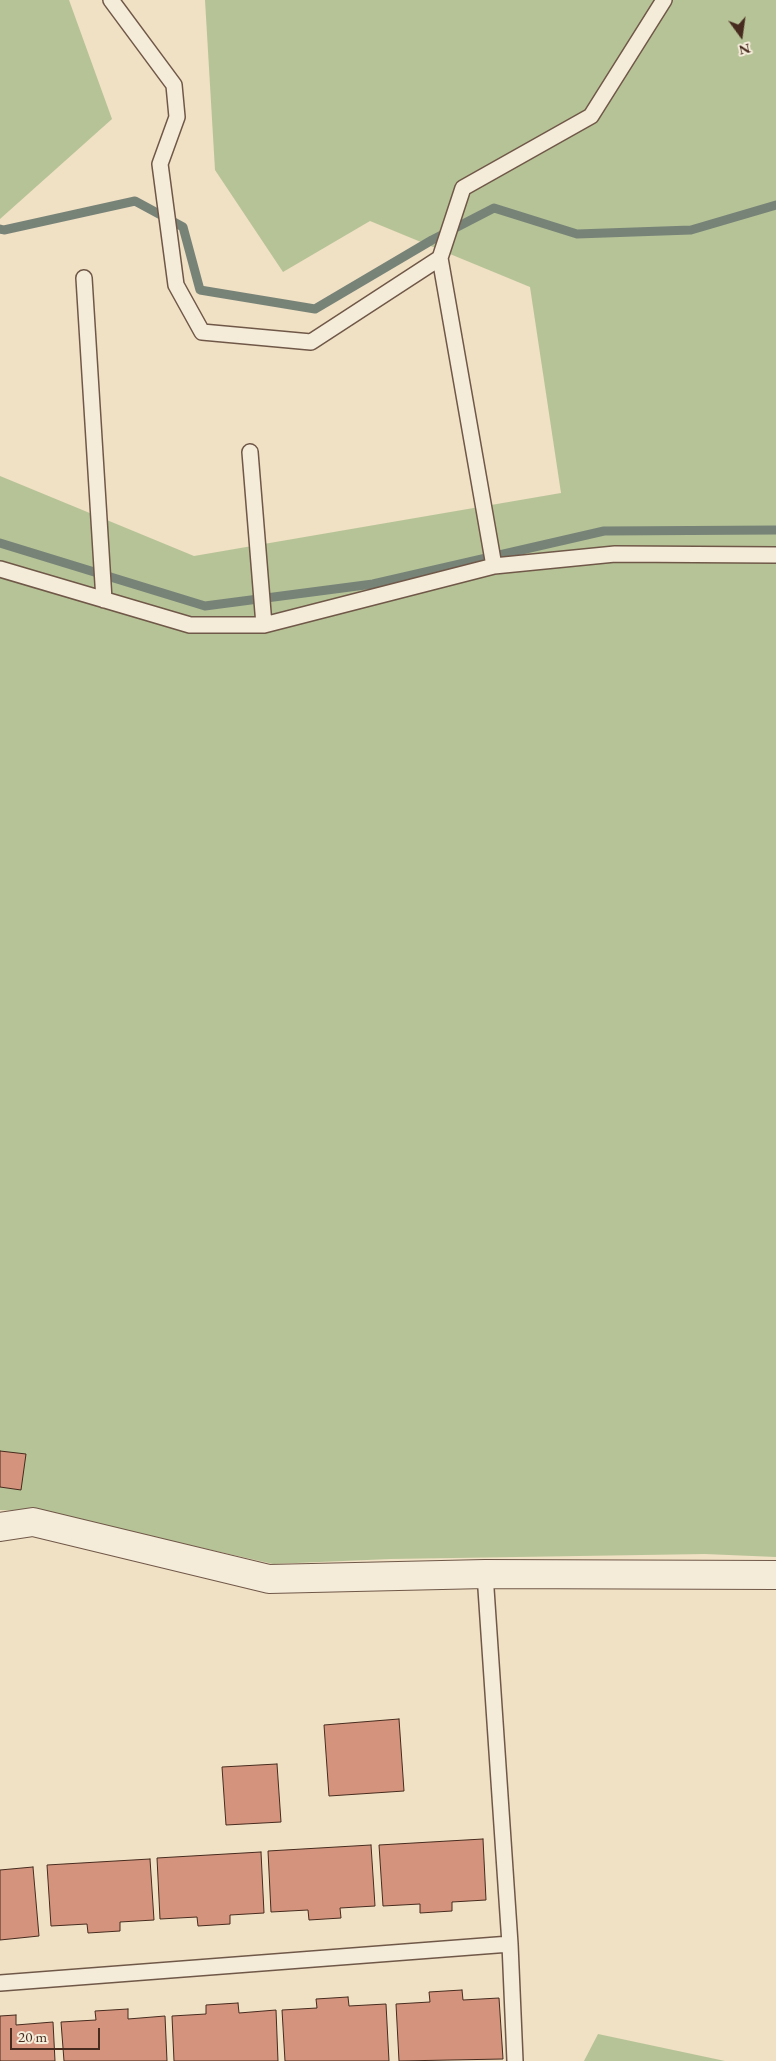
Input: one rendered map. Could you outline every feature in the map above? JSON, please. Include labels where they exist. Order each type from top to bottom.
[{"type":"street","points":[[0,1527],[33,1522],[269,1578],[485,1574],[776,1575]]},
{"type":"lane","points":[[111,0],[174,85],[177,117],[160,164],[176,285],[202,332],[311,342],[442,252]]},
{"type":"lane","points":[[494,565],[442,252],[463,188],[591,116],[664,0]]},
{"type":"lane","points":[[84,278],[104,595]]},
{"type":"lane","points":[[250,452],[264,619]]},
{"type":"lane","points":[[0,569],[104,595],[190,625],[264,619],[494,565],[615,554],[776,555]]},
{"type":"lane","points":[[485,1574],[510,1944],[515,2061]]},
{"type":"lane","points":[[0,1983],[510,1944]]},
{"type":"green space","points":[[0,0],[69,0],[112,119],[0,219]]},
{"type":"green space","points":[[205,0],[776,0],[776,1557],[705,1554],[390,1559],[273,1564],[44,1512],[0,1510],[0,476],[194,556],[561,493],[530,287],[370,221],[283,272],[215,170]]},
{"type":"green space","points":[[598,2034],[725,2061],[584,2061]]},
{"type":"building","points":[[0,1451],[26,1454],[21,1490],[0,1487]]},
{"type":"building","points":[[399,1719],[404,1791],[329,1796],[324,1725]]},
{"type":"building","points":[[277,1764],[281,1822],[226,1825],[222,1767]]},
{"type":"building","points":[[483,1839],[486,1900],[452,1902],[452,1911],[420,1913],[420,1904],[383,1906],[379,1845]]},
{"type":"building","points":[[371,1845],[375,1906],[340,1908],[341,1918],[309,1920],[308,1910],[271,1912],[268,1851]]},
{"type":"building","points":[[261,1852],[264,1913],[230,1915],[230,1924],[198,1926],[197,1917],[160,1919],[157,1858]]},
{"type":"building","points":[[150,1859],[154,1920],[120,1922],[120,1931],[88,1933],[87,1924],[51,1926],[47,1865]]},
{"type":"building","points":[[33,1867],[39,1936],[0,1940],[0,1870]]},
{"type":"building","points":[[462,1990],[463,2000],[499,1998],[503,2059],[399,2061],[396,2004],[430,2002],[429,1992]]},
{"type":"building","points":[[348,1997],[349,2006],[386,2004],[389,2061],[285,2061],[282,2010],[317,2008],[316,1999]]},
{"type":"building","points":[[238,2003],[239,2013],[276,2010],[278,2061],[174,2061],[172,2016],[206,2014],[206,2005]]},
{"type":"building","points":[[128,2009],[128,2019],[165,2016],[167,2061],[64,2061],[61,2022],[96,2020],[95,2011]]},
{"type":"building","points":[[16,2015],[16,2025],[53,2022],[55,2061],[0,2061],[0,2016]]},
{"type":"waterway","points":[[0,229],[4,230],[135,201],[183,227],[200,290],[315,309],[432,240],[494,208],[577,234],[691,230],[776,205]]},
{"type":"waterway","points":[[0,543],[205,606],[373,584],[604,531],[776,530]]}]
